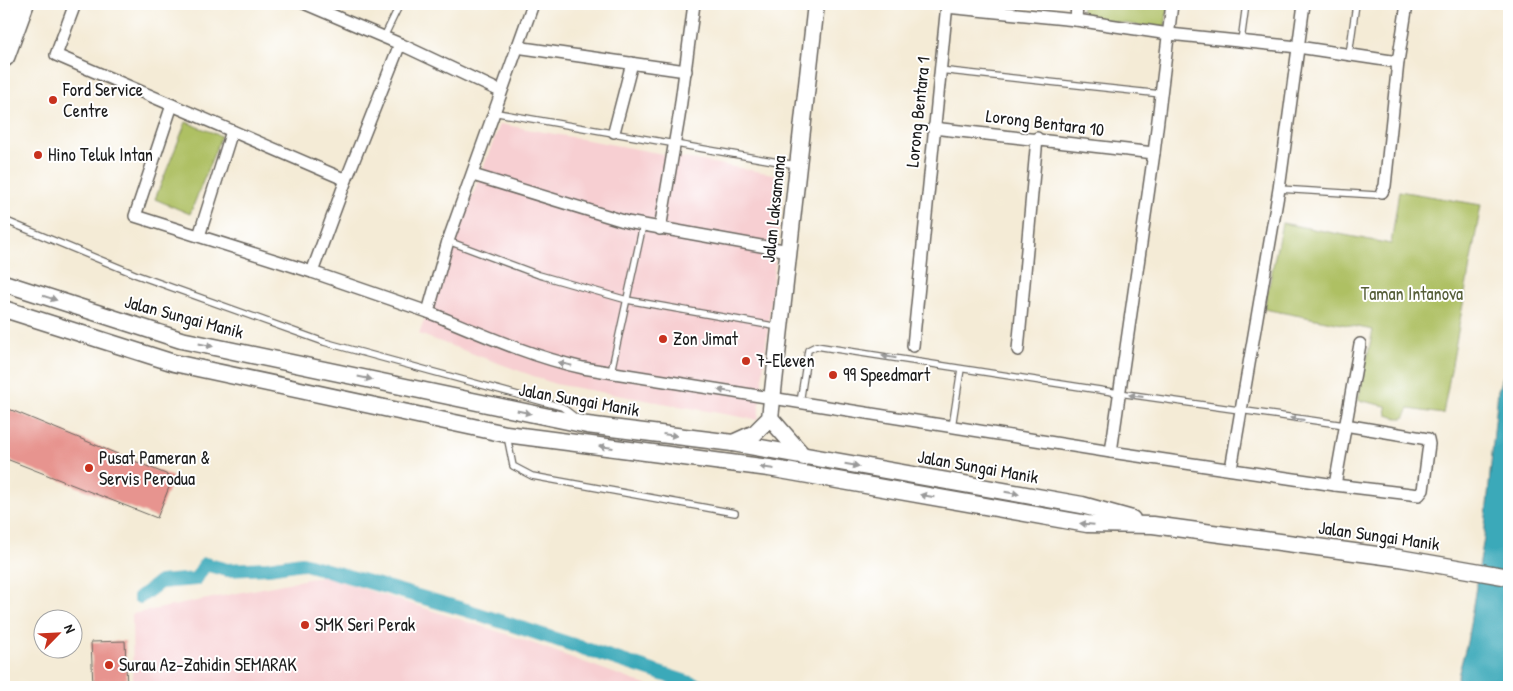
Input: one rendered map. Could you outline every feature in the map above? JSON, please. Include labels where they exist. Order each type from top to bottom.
[{"type":"highway","points":[[4,56],[23,4]]},
{"type":"main road","name":"Jalan Laksamana","points":[[770,418],[774,399],[816,4]]},
{"type":"main road","name":"Jalan Sungai Manik","points":[[4,283],[181,340],[587,425],[733,443],[1082,505],[1153,525]]},
{"type":"main road","name":"Jalan Sungai Manik","points":[[4,309],[174,363],[506,434],[769,468],[1087,524],[1153,525],[1399,558],[1509,577]]},
{"type":"main road","points":[[733,443],[755,432],[770,418],[804,457]]},
{"type":"street","points":[[75,4],[56,55],[346,180]]},
{"type":"street","points":[[306,4],[400,44],[500,91]]},
{"type":"street","points":[[428,312],[448,241],[473,175],[492,112],[533,4]]},
{"type":"street","points":[[660,229],[686,71],[694,4]]},
{"type":"street","points":[[1076,20],[1077,4]]},
{"type":"street","points":[[1111,452],[1154,153],[1172,4]]},
{"type":"street","points":[[1231,469],[1279,189],[1304,4]]},
{"type":"street","points":[[1382,192],[1385,186],[1398,62],[1407,4]]},
{"type":"street","points":[[947,5],[1018,11],[1168,34],[1298,47],[1398,62]]},
{"type":"street","name":"Lorong Bentara 1","points":[[913,346],[933,128],[947,5]]},
{"type":"street","points":[[312,272],[400,44]]},
{"type":"street","points":[[516,47],[686,71]]},
{"type":"street","points":[[614,132],[632,63]]},
{"type":"street","points":[[172,105],[135,216],[312,272],[428,312],[556,362],[611,373],[774,399],[1335,486],[1412,496],[1419,495],[1424,490],[1430,444],[1428,439],[1345,425]]},
{"type":"street","name":"Lorong Bentara 10","points":[[933,128],[1037,138],[1154,153]]},
{"type":"street","points":[[199,236],[232,131]]},
{"type":"street","points":[[1018,350],[1037,138]]},
{"type":"street","points":[[473,175],[596,214],[660,229],[789,251]]},
{"type":"street","points":[[1335,486],[1360,344]]},
{"type":"lane","points":[[384,37],[400,4]]},
{"type":"lane","points":[[1240,41],[1246,4]]},
{"type":"lane","points":[[1349,55],[1356,4]]},
{"type":"lane","points":[[940,70],[1161,94]]},
{"type":"lane","points":[[492,112],[799,165]]},
{"type":"lane","points":[[1279,189],[1376,195],[1382,192]]},
{"type":"lane","points":[[4,220],[138,275],[324,342],[562,407],[587,425]]},
{"type":"lane","points":[[611,373],[643,225]]},
{"type":"lane","points":[[448,241],[539,275],[627,300],[781,328]]},
{"type":"lane","points":[[800,403],[808,350],[812,347],[961,368],[1119,394],[1345,425]]},
{"type":"lane","points":[[952,427],[961,368]]},
{"type":"lane","points":[[506,434],[513,466],[532,476],[735,513]]},
{"type":"shaded area","points":[[500,124],[784,176],[758,420],[555,384],[419,334]]},
{"type":"shaded area","name":"SMK Seri Perak","points":[[323,576],[515,637],[652,687],[133,687],[132,614]]},
{"type":"green space","points":[[1082,4],[1168,4],[1165,30],[1081,16]]},
{"type":"green space","points":[[186,122],[221,136],[190,214],[155,199]]},
{"type":"green space","name":"Taman Intanova","points":[[1399,191],[1481,205],[1443,414],[1409,409],[1404,418],[1397,418],[1387,415],[1386,406],[1358,400],[1373,330],[1264,309],[1282,223],[1391,244]]},
{"type":"water","points":[[1509,360],[1509,687],[1455,687],[1467,642],[1484,537],[1498,390]]},
{"type":"building","name":"Pusat Pameran & Servis Perodua","points":[[4,407],[173,477],[157,518],[4,458]]},
{"type":"building","name":"Surau Az-Zahidin SEMARAK","points":[[125,641],[127,687],[93,687],[91,642]]},
{"type":"waterway","points":[[140,597],[160,582],[196,579],[205,564],[227,570],[268,568],[302,563],[466,610],[702,687]]},
{"type":"place","name":"Ford Service Centre","points":[[53,100]]},
{"type":"place","name":"Hino Teluk Intan","points":[[38,155]]},
{"type":"place","name":"Zon Jimat","points":[[663,339]]},
{"type":"place","name":"7-Eleven","points":[[746,361]]},
{"type":"place","name":"99 Speedmart","points":[[833,375]]},
{"type":"place","name":"Pusat Pameran & Servis Perodua","points":[[89,468]]},
{"type":"place","name":"SMK Seri Perak","points":[[305,625]]},
{"type":"place","name":"Surau Az-Zahidin SEMARAK","points":[[109,665]]}]
